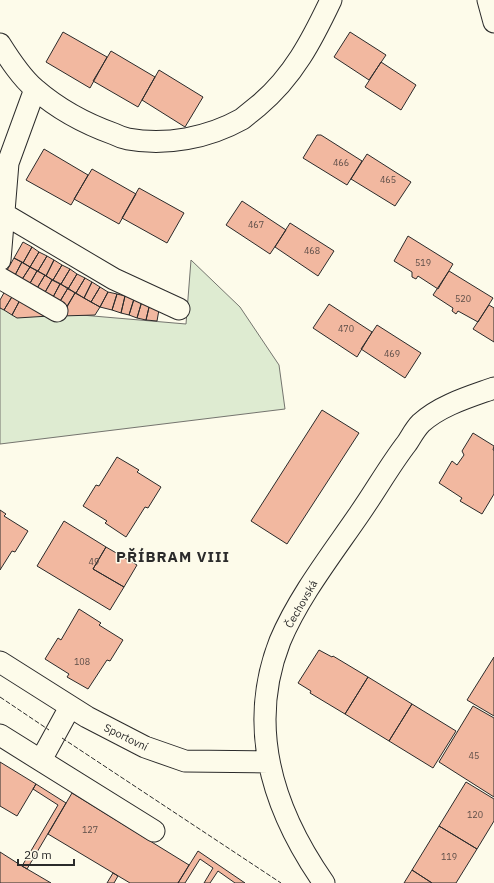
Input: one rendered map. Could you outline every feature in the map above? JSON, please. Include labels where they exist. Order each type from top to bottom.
[{"type":"street","points":[[0,44],[14,66],[35,89],[69,113],[98,128],[127,139],[155,142],[183,140],[215,132],[242,118],[268,98],[301,59],[331,0]]},
{"type":"street","points":[[488,0],[494,22]]},
{"type":"street","points":[[0,260],[4,214],[4,163],[35,89]]},
{"type":"street","points":[[4,214],[114,279],[178,308]]},
{"type":"street","points":[[0,278],[57,311]]},
{"type":"street","name":"Čechovská","points":[[324,883],[310,862],[291,827],[277,793],[268,762],[265,727],[266,694],[271,667],[280,641],[310,587],[401,450],[421,424],[441,409],[494,388]]},
{"type":"street","name":"Sportovní","points":[[0,662],[87,717],[145,747],[185,762],[268,762]]},
{"type":"street","points":[[41,760],[70,707]]},
{"type":"street","points":[[0,735],[154,831]]},
{"type":"green space","points":[[191,260],[240,307],[279,365],[285,409],[0,444],[0,308],[186,324]]},
{"type":"building","points":[[63,32],[107,57],[90,88],[46,62]]},
{"type":"building","points":[[350,32],[386,55],[369,80],[334,57]]},
{"type":"building","points":[[111,51],[155,77],[138,107],[93,81]]},
{"type":"building","points":[[381,62],[416,85],[401,110],[365,87]]},
{"type":"building","points":[[159,70],[203,97],[185,127],[142,100]]},
{"type":"building","points":[[317,135],[321,135],[362,161],[347,185],[303,158]]},
{"type":"building","points":[[44,149],[88,175],[71,205],[26,180]]},
{"type":"building","points":[[367,154],[411,182],[395,206],[351,179]]},
{"type":"building","points":[[92,169],[136,194],[119,224],[74,199]]},
{"type":"building","points":[[139,188],[184,213],[167,243],[122,218]]},
{"type":"building","points":[[242,201],[286,230],[270,254],[226,225]]},
{"type":"building","points":[[290,223],[334,251],[318,276],[275,247]]},
{"type":"building","points":[[408,236],[453,264],[438,289],[418,276],[416,279],[412,277],[412,272],[394,261]]},
{"type":"building","points":[[23,242],[32,247],[23,263],[14,258]]},
{"type":"building","points":[[32,247],[39,252],[30,267],[23,263]]},
{"type":"building","points":[[39,252],[47,256],[38,271],[30,267]]},
{"type":"building","points":[[47,256],[54,260],[46,276],[38,271]]},
{"type":"building","points":[[14,258],[22,262],[14,277],[6,272]]},
{"type":"building","points":[[54,260],[62,265],[53,280],[46,276]]},
{"type":"building","points":[[22,262],[30,267],[21,281],[14,277]]},
{"type":"building","points":[[62,265],[70,269],[61,284],[53,280]]},
{"type":"building","points":[[30,267],[37,271],[29,285],[21,281]]},
{"type":"building","points":[[70,269],[77,274],[68,289],[61,284]]},
{"type":"building","points":[[37,271],[45,275],[36,290],[29,285]]},
{"type":"building","points":[[449,271],[493,298],[478,322],[458,311],[456,314],[452,311],[453,308],[433,295]]},
{"type":"building","points":[[77,274],[85,278],[76,293],[68,289]]},
{"type":"building","points":[[45,275],[52,280],[44,294],[36,290]]},
{"type":"building","points":[[85,278],[92,282],[84,298],[76,293]]},
{"type":"building","points":[[52,280],[60,284],[52,299],[44,294]]},
{"type":"building","points":[[92,282],[100,287],[91,302],[84,298]]},
{"type":"building","points":[[60,284],[68,288],[59,303],[52,299]]},
{"type":"building","points":[[100,287],[108,292],[100,307],[91,302]]},
{"type":"building","points":[[68,288],[75,293],[67,307],[59,303]]},
{"type":"building","points":[[5,291],[13,295],[4,310],[0,308],[0,300]]},
{"type":"building","points":[[108,292],[117,294],[112,310],[100,307]]},
{"type":"building","points":[[75,293],[100,307],[95,315],[61,316]]},
{"type":"building","points":[[117,294],[125,296],[121,313],[112,310]]},
{"type":"building","points":[[13,295],[20,300],[12,315],[4,310]]},
{"type":"building","points":[[125,296],[134,299],[129,315],[121,313]]},
{"type":"building","points":[[134,299],[142,301],[137,318],[129,315]]},
{"type":"building","points":[[20,300],[49,316],[17,318],[12,315]]},
{"type":"building","points":[[142,301],[150,303],[146,320],[137,318]]},
{"type":"building","points":[[150,303],[160,304],[157,321],[146,320]]},
{"type":"building","points":[[329,304],[372,332],[357,357],[313,328]]},
{"type":"building","points":[[489,305],[494,308],[494,342],[473,329]]},
{"type":"building","points":[[377,325],[421,353],[405,378],[361,349]]},
{"type":"building","points":[[322,410],[359,433],[287,544],[251,521]]},
{"type":"building","points":[[473,433],[494,446],[494,494],[482,514],[460,501],[462,498],[439,483],[452,461],[457,465],[464,455],[462,451]]},
{"type":"building","points":[[117,457],[139,470],[137,472],[161,487],[148,508],[145,507],[126,537],[105,523],[107,521],[83,506],[96,485],[99,486]]},
{"type":"building","points":[[0,510],[6,514],[4,516],[28,531],[15,552],[12,551],[0,570]]},
{"type":"building","points":[[64,521],[106,547],[93,569],[124,587],[110,610],[37,566]]},
{"type":"building","points":[[106,547],[137,565],[124,587],[93,569]]},
{"type":"building","points":[[79,609],[101,623],[99,625],[123,640],[110,661],[107,660],[88,689],[67,677],[69,674],[45,659],[58,638],[61,640]]},
{"type":"building","points":[[319,650],[332,657],[333,656],[368,677],[345,714],[310,693],[311,691],[298,683]]},
{"type":"building","points":[[494,657],[494,716],[467,700]]},
{"type":"building","points":[[368,677],[412,704],[389,741],[345,714]]},
{"type":"building","points":[[412,704],[456,731],[433,768],[389,741]]},
{"type":"building","points":[[473,706],[494,718],[494,797],[439,762]]},
{"type":"building","points":[[0,762],[36,784],[17,816],[0,806]]},
{"type":"building","points":[[466,782],[494,799],[494,821],[477,849],[439,826]]},
{"type":"building","points":[[36,784],[66,803],[27,869],[22,866],[58,805],[33,789]]},
{"type":"building","points":[[72,793],[189,865],[178,883],[130,883],[48,834]]},
{"type":"building","points":[[439,826],[477,849],[456,883],[432,883],[412,870]]},
{"type":"building","points":[[198,851],[245,883],[235,883],[218,871],[210,883],[204,883],[213,868],[200,859],[185,883],[178,883]]},
{"type":"building","points":[[0,852],[22,866],[51,883],[0,883]]},
{"type":"building","points":[[412,870],[432,883],[404,883]]},
{"type":"building","points":[[113,873],[118,876],[114,883],[107,883]]},
{"type":"fence","points":[[0,697],[49,730]]},
{"type":"fence","points":[[62,738],[281,883]]},
{"type":"district","name":"PŘÍBRAM VIII","points":[[173,557]]}]
